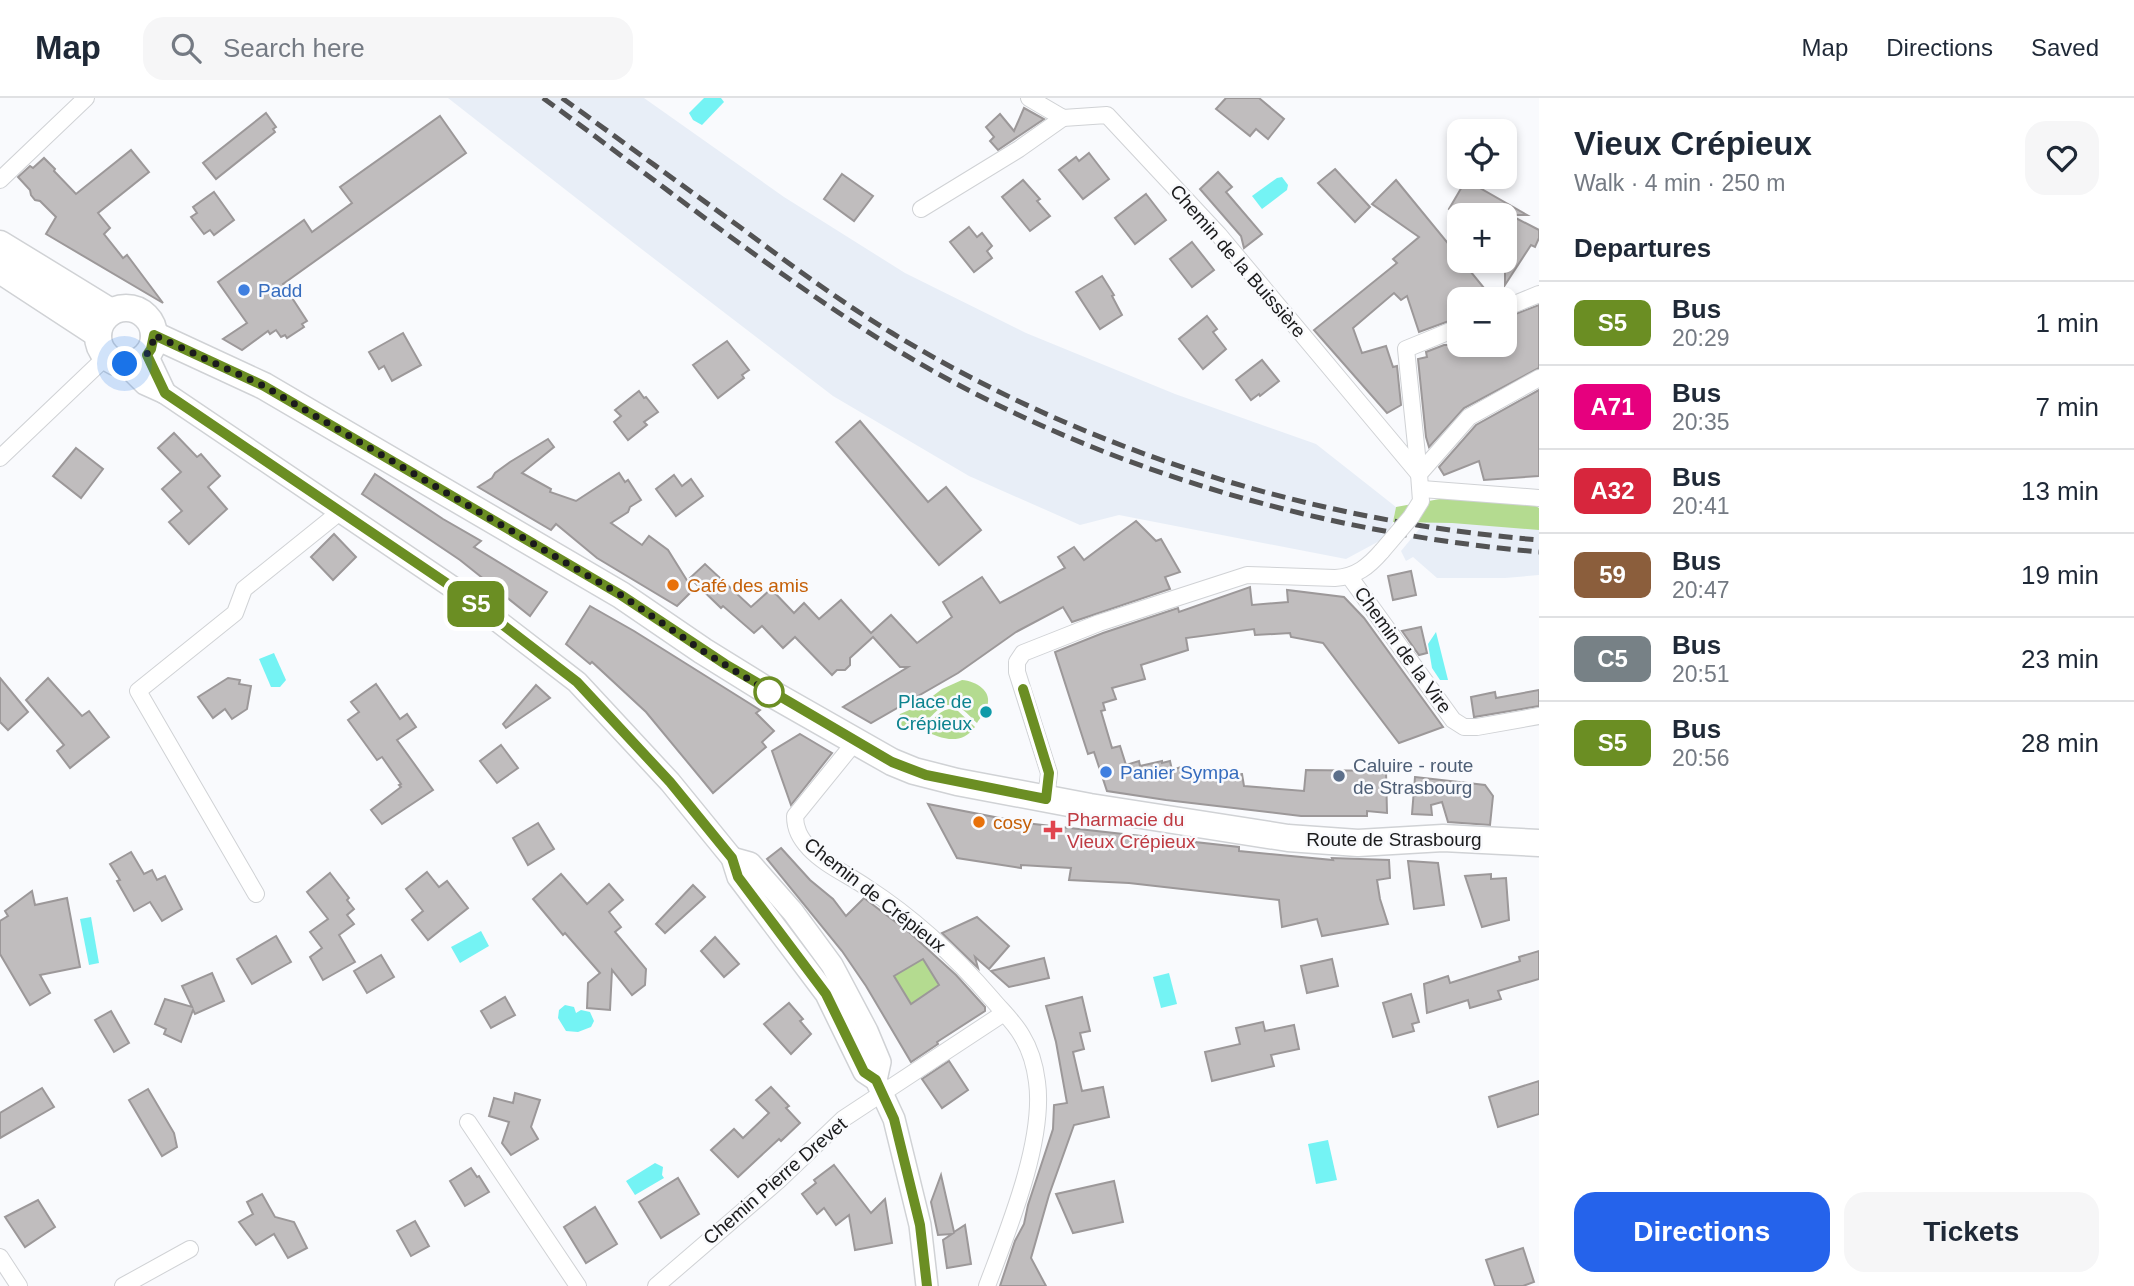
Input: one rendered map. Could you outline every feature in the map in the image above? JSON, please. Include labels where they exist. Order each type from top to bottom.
[{"type":"main road","points":[[0,244],[123,343]]},
{"type":"main road","points":[[0,270],[123,343]]},
{"type":"main road","name":"Route de Strasbourg","points":[[123,343],[264,386],[621,595],[703,651],[855,742],[892,762],[926,775],[1046,799],[1289,838],[1358,843],[1443,838],[1539,842]]},
{"type":"street","points":[[0,180],[86,98]]},
{"type":"street","points":[[921,209],[1019,149],[1063,118],[1029,98]]},
{"type":"street","name":"Chemin de la Buissière","points":[[1063,118],[1107,115],[1219,235],[1421,481]]},
{"type":"street","points":[[1517,303],[1539,294]]},
{"type":"street","points":[[1046,799],[1049,773],[1017,672],[1017,662],[1023,653],[1099,624],[1247,575],[1335,578],[1349,576],[1371,563],[1422,501],[1406,349],[1447,332]]},
{"type":"street","points":[[0,457],[123,343],[145,384],[165,393],[464,595],[577,682],[670,782],[732,858],[738,877],[826,994],[864,1072],[879,1087],[894,1119],[920,1225],[927,1286]]},
{"type":"street","points":[[1421,481],[1469,417],[1539,378]]},
{"type":"street","points":[[1421,481],[1539,498]]},
{"type":"street","points":[[257,894],[138,691],[234,613],[244,589],[341,511]]},
{"type":"street","name":"Chemin de la Vire","points":[[1349,576],[1453,720],[1464,727],[1477,727],[1539,716]]},
{"type":"street","name":"Chemin de Crépieux","points":[[855,742],[794,816],[800,837],[828,864],[866,886],[917,924],[959,962],[1022,1036],[1031,1058],[1037,1083],[1038,1111],[1032,1145],[1014,1211],[987,1286]]},
{"type":"street","name":"Chemin Pierre Drevet","points":[[656,1286],[778,1181],[879,1087],[1004,1013]]},
{"type":"street","points":[[468,1122],[578,1286]]},
{"type":"street","points":[[123,1286],[190,1249]]},
{"type":"street","points":[[0,1256],[19,1286]]},
{"type":"shaded area","points":[[448,98],[644,98],[784,197],[905,273],[1026,333],[1175,394],[1316,444],[1396,507],[1393,522],[1385,538],[1346,559],[1119,515],[1080,525],[969,476],[833,396]]},
{"type":"shaded area","points":[[1445,498],[1539,508],[1539,575],[1437,578],[1413,557],[1406,561],[1401,551]]},
{"type":"green space","points":[[1445,498],[1532,504],[1539,508],[1539,530],[1452,523],[1393,522],[1396,507]]},
{"type":"green space","points":[[962,680],[978,685],[988,696],[987,707],[977,723],[962,709],[948,705],[918,726],[906,729],[898,725],[900,714],[921,705],[942,689]]},
{"type":"green space","points":[[949,709],[958,711],[975,727],[957,739],[943,738],[922,730],[938,715]]},
{"type":"green space","points":[[923,959],[937,978],[947,980],[911,1004],[894,976]]},
{"type":"water","points":[[704,98],[721,98],[724,102],[702,125],[693,120],[689,113]]},
{"type":"water","points":[[1282,177],[1288,185],[1287,190],[1262,209],[1252,196]]},
{"type":"water","points":[[1436,632],[1448,680],[1440,680],[1432,668],[1428,644]]},
{"type":"water","points":[[274,653],[286,680],[280,687],[271,687],[259,659]]},
{"type":"water","points":[[91,917],[99,963],[89,965],[80,919]]},
{"type":"water","points":[[481,931],[489,946],[460,963],[451,947]]},
{"type":"water","points":[[1169,973],[1177,1004],[1161,1008],[1153,977]]},
{"type":"water","points":[[565,1005],[574,1007],[576,1013],[581,1010],[590,1012],[594,1021],[591,1027],[578,1032],[566,1031],[558,1018],[559,1010]]},
{"type":"water","points":[[1328,1140],[1337,1180],[1316,1184],[1308,1144]]},
{"type":"water","points":[[655,1163],[663,1167],[664,1178],[635,1195],[626,1181]]},
{"type":"building","points":[[1226,98],[1259,98],[1284,119],[1268,139],[1256,129],[1250,136],[1216,109]]},
{"type":"building","points":[[1024,108],[1044,119],[998,150],[990,141],[994,137],[986,127],[1000,114],[1014,131]]},
{"type":"building","points":[[266,113],[276,127],[273,129],[275,132],[216,179],[203,163]]},
{"type":"building","points":[[440,116],[466,153],[283,284],[307,321],[302,324],[304,327],[287,338],[285,335],[281,337],[276,330],[270,334],[268,331],[242,350],[223,339],[247,323],[218,282],[304,220],[312,232],[352,203],[340,187]]},
{"type":"building","points":[[131,150],[149,172],[98,213],[110,228],[104,234],[123,258],[127,255],[163,303],[46,234],[56,217],[40,201],[35,200],[18,177],[44,158],[76,194]]},
{"type":"building","points":[[1089,153],[1109,179],[1083,199],[1059,170],[1076,157],[1079,161]]},
{"type":"building","points":[[1335,169],[1370,207],[1355,222],[1318,183]]},
{"type":"building","points":[[1218,172],[1232,187],[1226,192],[1262,234],[1244,248],[1241,236],[1200,189]]},
{"type":"building","points":[[842,174],[873,196],[854,221],[824,199]]},
{"type":"building","points":[[1023,180],[1040,199],[1037,201],[1050,216],[1030,231],[1002,197]]},
{"type":"building","points":[[1396,180],[1447,242],[1447,273],[1472,273],[1483,287],[1447,287],[1447,322],[1419,332],[1407,296],[1401,300],[1394,293],[1353,328],[1362,353],[1386,346],[1393,367],[1397,366],[1401,405],[1387,413],[1314,330],[1397,263],[1393,259],[1419,237],[1372,204]]},
{"type":"building","points":[[1461,189],[1482,189],[1506,203],[1452,203]]},
{"type":"building","points":[[214,192],[234,220],[214,235],[210,230],[204,234],[191,217],[197,213],[193,207]]},
{"type":"building","points":[[1146,194],[1166,220],[1135,244],[1115,218]]},
{"type":"building","points":[[1517,219],[1539,230],[1535,247],[1531,245],[1517,267]]},
{"type":"building","points":[[969,227],[977,237],[982,233],[992,246],[987,251],[992,258],[974,272],[950,242]]},
{"type":"building","points":[[1192,242],[1214,270],[1192,287],[1170,259]]},
{"type":"building","points":[[1505,273],[1513,273],[1505,285]]},
{"type":"building","points":[[1102,276],[1122,315],[1100,329],[1076,292]]},
{"type":"building","points":[[1539,305],[1539,368],[1464,408],[1429,447],[1418,359],[1427,357],[1426,352],[1444,345],[1447,345],[1447,357],[1517,357],[1517,313]]},
{"type":"building","points":[[1207,316],[1217,329],[1213,332],[1226,349],[1203,369],[1179,339]]},
{"type":"building","points":[[403,333],[421,365],[392,381],[384,366],[379,369],[369,352]]},
{"type":"building","points":[[727,341],[749,370],[742,375],[744,378],[718,398],[693,365]]},
{"type":"building","points":[[1262,360],[1279,381],[1251,400],[1236,380]]},
{"type":"building","points":[[1539,390],[1539,476],[1484,480],[1479,461],[1444,475],[1439,467],[1476,425]]},
{"type":"building","points":[[639,391],[658,412],[644,422],[647,425],[628,440],[614,422],[621,416],[615,410]]},
{"type":"building","points":[[860,421],[928,502],[946,487],[981,530],[939,565],[836,442]]},
{"type":"building","points":[[174,433],[197,457],[201,454],[220,476],[208,487],[227,509],[189,544],[169,522],[182,511],[162,489],[181,472],[158,448]]},
{"type":"building","points":[[548,439],[554,447],[522,473],[551,489],[550,492],[576,501],[619,473],[625,482],[628,480],[641,500],[611,523],[642,545],[649,536],[668,550],[693,590],[677,606],[597,558],[556,524],[551,530],[478,487],[510,462]]},
{"type":"building","points":[[76,448],[103,469],[81,498],[53,476]]},
{"type":"building","points":[[375,474],[481,541],[474,547],[547,592],[530,616],[460,560],[362,494]]},
{"type":"building","points":[[674,475],[682,486],[691,479],[703,496],[676,516],[656,489]]},
{"type":"building","points":[[1136,521],[1156,541],[1161,539],[1180,572],[1165,577],[1170,589],[1072,622],[1063,607],[1016,632],[958,673],[871,723],[843,707],[908,667],[900,667],[873,637],[850,658],[850,665],[845,670],[837,670],[832,675],[795,637],[783,648],[762,626],[754,633],[723,606],[721,608],[690,578],[705,564],[751,607],[771,589],[794,613],[804,603],[819,619],[841,600],[871,633],[891,615],[917,643],[952,617],[943,602],[982,577],[1000,603],[1065,568],[1058,557],[1074,547],[1084,560]]},
{"type":"building","points":[[334,534],[356,557],[333,580],[311,557]]},
{"type":"building","points":[[1411,571],[1416,595],[1393,600],[1388,576]]},
{"type":"building","points":[[1250,587],[1252,605],[1288,602],[1287,590],[1344,597],[1364,618],[1443,727],[1399,743],[1323,643],[1291,637],[1290,633],[1255,635],[1254,629],[1186,638],[1188,650],[1141,665],[1145,679],[1112,688],[1116,699],[1103,703],[1105,710],[1101,711],[1112,748],[1120,746],[1126,765],[1139,761],[1140,766],[1170,761],[1172,770],[1184,766],[1185,775],[1208,771],[1209,775],[1242,774],[1244,786],[1304,791],[1306,770],[1386,771],[1387,813],[1367,811],[1367,816],[1301,816],[1107,791],[1094,752],[1088,754],[1055,652],[1178,608],[1179,612]]},
{"type":"building","points":[[590,606],[760,710],[756,713],[774,731],[762,742],[766,747],[713,793],[646,712],[592,662],[590,664],[566,644]]},
{"type":"building","points":[[1421,627],[1427,653],[1419,655],[1402,631]]},
{"type":"building","points":[[0,678],[28,712],[8,730],[0,722]]},
{"type":"building","points":[[48,678],[82,716],[89,711],[109,737],[70,768],[57,751],[64,745],[26,700]]},
{"type":"building","points":[[228,678],[251,686],[247,709],[232,719],[225,709],[213,718],[198,697]]},
{"type":"building","points":[[376,684],[400,719],[407,714],[416,727],[397,740],[433,790],[382,824],[371,810],[401,787],[401,784],[382,757],[377,760],[348,720],[359,712],[351,702]]},
{"type":"building","points":[[536,685],[550,698],[506,728],[503,724]]},
{"type":"building","points":[[1539,690],[1539,706],[1474,717],[1471,697],[1495,692],[1496,698]]},
{"type":"building","points":[[800,734],[832,753],[791,805],[772,751]]},
{"type":"building","points":[[501,745],[518,768],[497,783],[480,761]]},
{"type":"building","points":[[1415,777],[1485,785],[1493,796],[1490,825],[1448,822],[1442,802],[1431,805],[1432,815],[1412,814]]},
{"type":"building","points":[[928,804],[1025,823],[1239,847],[1239,851],[1333,860],[1332,858],[1389,860],[1390,878],[1377,880],[1388,924],[1322,936],[1317,919],[1282,927],[1279,900],[1129,883],[1069,880],[1071,868],[1021,865],[1021,868],[957,858]]},
{"type":"building","points":[[538,823],[554,849],[528,865],[513,838]]},
{"type":"building","points":[[781,848],[810,880],[833,899],[846,916],[864,898],[910,933],[956,975],[985,1007],[985,1011],[911,1062],[842,951],[767,859]],"holes":[[[923,959],[939,985],[911,1004],[894,976]]]},
{"type":"building","points":[[131,852],[144,874],[152,870],[157,880],[165,876],[182,909],[162,921],[150,902],[134,911],[110,864]]},
{"type":"building","points":[[1408,861],[1438,863],[1444,905],[1414,909]]},
{"type":"building","points":[[427,872],[439,887],[447,881],[468,908],[428,940],[412,920],[423,911],[406,889]]},
{"type":"building","points":[[330,873],[354,909],[347,915],[354,924],[339,935],[355,962],[323,980],[310,957],[322,948],[310,932],[328,919],[307,892]]},
{"type":"building","points":[[561,874],[587,904],[609,884],[623,900],[609,912],[621,927],[615,932],[646,969],[645,985],[632,995],[612,970],[610,1010],[587,1008],[588,983],[600,973],[533,899]]},
{"type":"building","points":[[1491,874],[1491,879],[1506,878],[1509,920],[1482,927],[1465,876]]},
{"type":"building","points":[[693,885],[705,897],[665,933],[656,924]]},
{"type":"building","points":[[32,891],[35,905],[67,898],[80,967],[40,975],[50,993],[30,1005],[0,954],[0,921],[8,916],[5,911]]},
{"type":"building","points":[[977,917],[1009,946],[989,969],[975,957],[978,968],[942,933]]},
{"type":"building","points":[[276,936],[291,962],[252,984],[237,959]]},
{"type":"building","points":[[715,937],[739,964],[724,977],[701,951]]},
{"type":"building","points":[[1539,951],[1539,979],[1498,991],[1501,999],[1470,1008],[1468,1000],[1427,1013],[1424,984],[1448,976],[1450,983],[1520,961],[1519,957]]},
{"type":"building","points":[[381,955],[394,977],[367,993],[354,971]]},
{"type":"building","points":[[1044,958],[1049,978],[1009,987],[991,971]]},
{"type":"building","points":[[1332,959],[1338,986],[1307,993],[1301,966]]},
{"type":"building","points":[[212,973],[224,1001],[195,1014],[193,1010],[181,1042],[164,1034],[166,1029],[155,1024],[165,999],[192,1007],[182,986]]},
{"type":"building","points":[[1411,994],[1419,1022],[1412,1024],[1414,1031],[1393,1037],[1383,1003]]},
{"type":"building","points":[[505,997],[515,1015],[491,1028],[481,1011]]},
{"type":"building","points":[[1082,997],[1090,1031],[1080,1033],[1084,1049],[1073,1052],[1082,1091],[1103,1087],[1109,1117],[1074,1125],[1049,1195],[1031,1258],[1046,1286],[1000,1286],[1015,1241],[1024,1224],[1053,1129],[1054,1105],[1067,1103],[1056,1042],[1046,1006]]},
{"type":"building","points":[[789,1003],[803,1019],[800,1021],[811,1034],[791,1054],[764,1024]]},
{"type":"building","points":[[111,1011],[129,1043],[114,1052],[95,1020]]},
{"type":"building","points":[[1263,1022],[1265,1031],[1294,1025],[1299,1049],[1271,1055],[1274,1066],[1212,1081],[1205,1052],[1240,1044],[1236,1028]]},
{"type":"building","points":[[949,1061],[968,1090],[942,1108],[922,1079]]},
{"type":"building","points":[[1539,1081],[1539,1114],[1498,1127],[1489,1097]]},
{"type":"building","points":[[771,1087],[800,1123],[738,1177],[711,1150],[734,1129],[743,1138],[769,1113],[756,1100]]},
{"type":"building","points":[[42,1088],[54,1107],[0,1138],[0,1113]]},
{"type":"building","points":[[148,1089],[174,1133],[177,1147],[162,1156],[129,1100]]},
{"type":"building","points":[[515,1093],[540,1100],[531,1127],[538,1139],[511,1155],[502,1143],[509,1122],[489,1116],[494,1098],[513,1103]]},
{"type":"building","points":[[834,1165],[871,1213],[885,1199],[892,1243],[855,1250],[849,1215],[836,1225],[824,1208],[817,1214],[802,1194],[816,1183],[814,1180]]},
{"type":"building","points":[[471,1168],[489,1192],[465,1206],[450,1181]]},
{"type":"building","points":[[941,1175],[954,1232],[965,1225],[971,1264],[947,1268],[943,1240],[952,1234],[938,1235],[931,1202]]},
{"type":"building","points":[[678,1178],[699,1214],[661,1238],[639,1202]]},
{"type":"building","points":[[1114,1181],[1123,1222],[1073,1233],[1056,1194]]},
{"type":"building","points":[[262,1194],[275,1217],[294,1222],[307,1248],[288,1258],[274,1234],[256,1245],[239,1222],[253,1214],[247,1202]]},
{"type":"building","points":[[38,1200],[55,1227],[25,1247],[5,1217]]},
{"type":"building","points":[[595,1207],[617,1244],[586,1263],[564,1227]]},
{"type":"building","points":[[415,1221],[429,1246],[411,1256],[397,1231]]},
{"type":"building","points":[[1523,1248],[1534,1282],[1523,1286],[1495,1286],[1486,1260]]},
{"type":"railway","points":[[543,98],[840,314],[959,385],[1037,423],[1117,457],[1283,509],[1368,528],[1539,552]]},
{"type":"railway","points":[[562,98],[854,309],[967,375],[1044,413],[1123,446],[1286,498],[1454,531],[1539,540]]},
{"type":"bus line","name":"S5","points":[[927,1286],[920,1225],[894,1119],[876,1080],[864,1072],[826,994],[738,877],[732,858],[670,782],[577,682],[464,595],[165,393],[147,355],[154,335],[264,386],[621,595],[725,664],[855,742],[914,771],[1046,799],[1049,773],[1023,689]]},
{"type":"place","name":"Padd","points":[[244,290]]},
{"type":"place","name":"Café des amis","points":[[673,585]]},
{"type":"place","name":"Place de Crépieux","points":[[986,712]]},
{"type":"place","name":"Panier Sympa","points":[[1106,772]]},
{"type":"place","name":"Caluire - route de Strasbourg","points":[[1339,776]]},
{"type":"place","name":"cosy","points":[[979,822]]},
{"type":"place","name":"Pharmacie du Vieux Crépieux","points":[[1053,830]]},
{"type":"route","points":[[125,364],[141,360],[147,355],[154,335],[264,386],[621,595],[769,692]]}]
